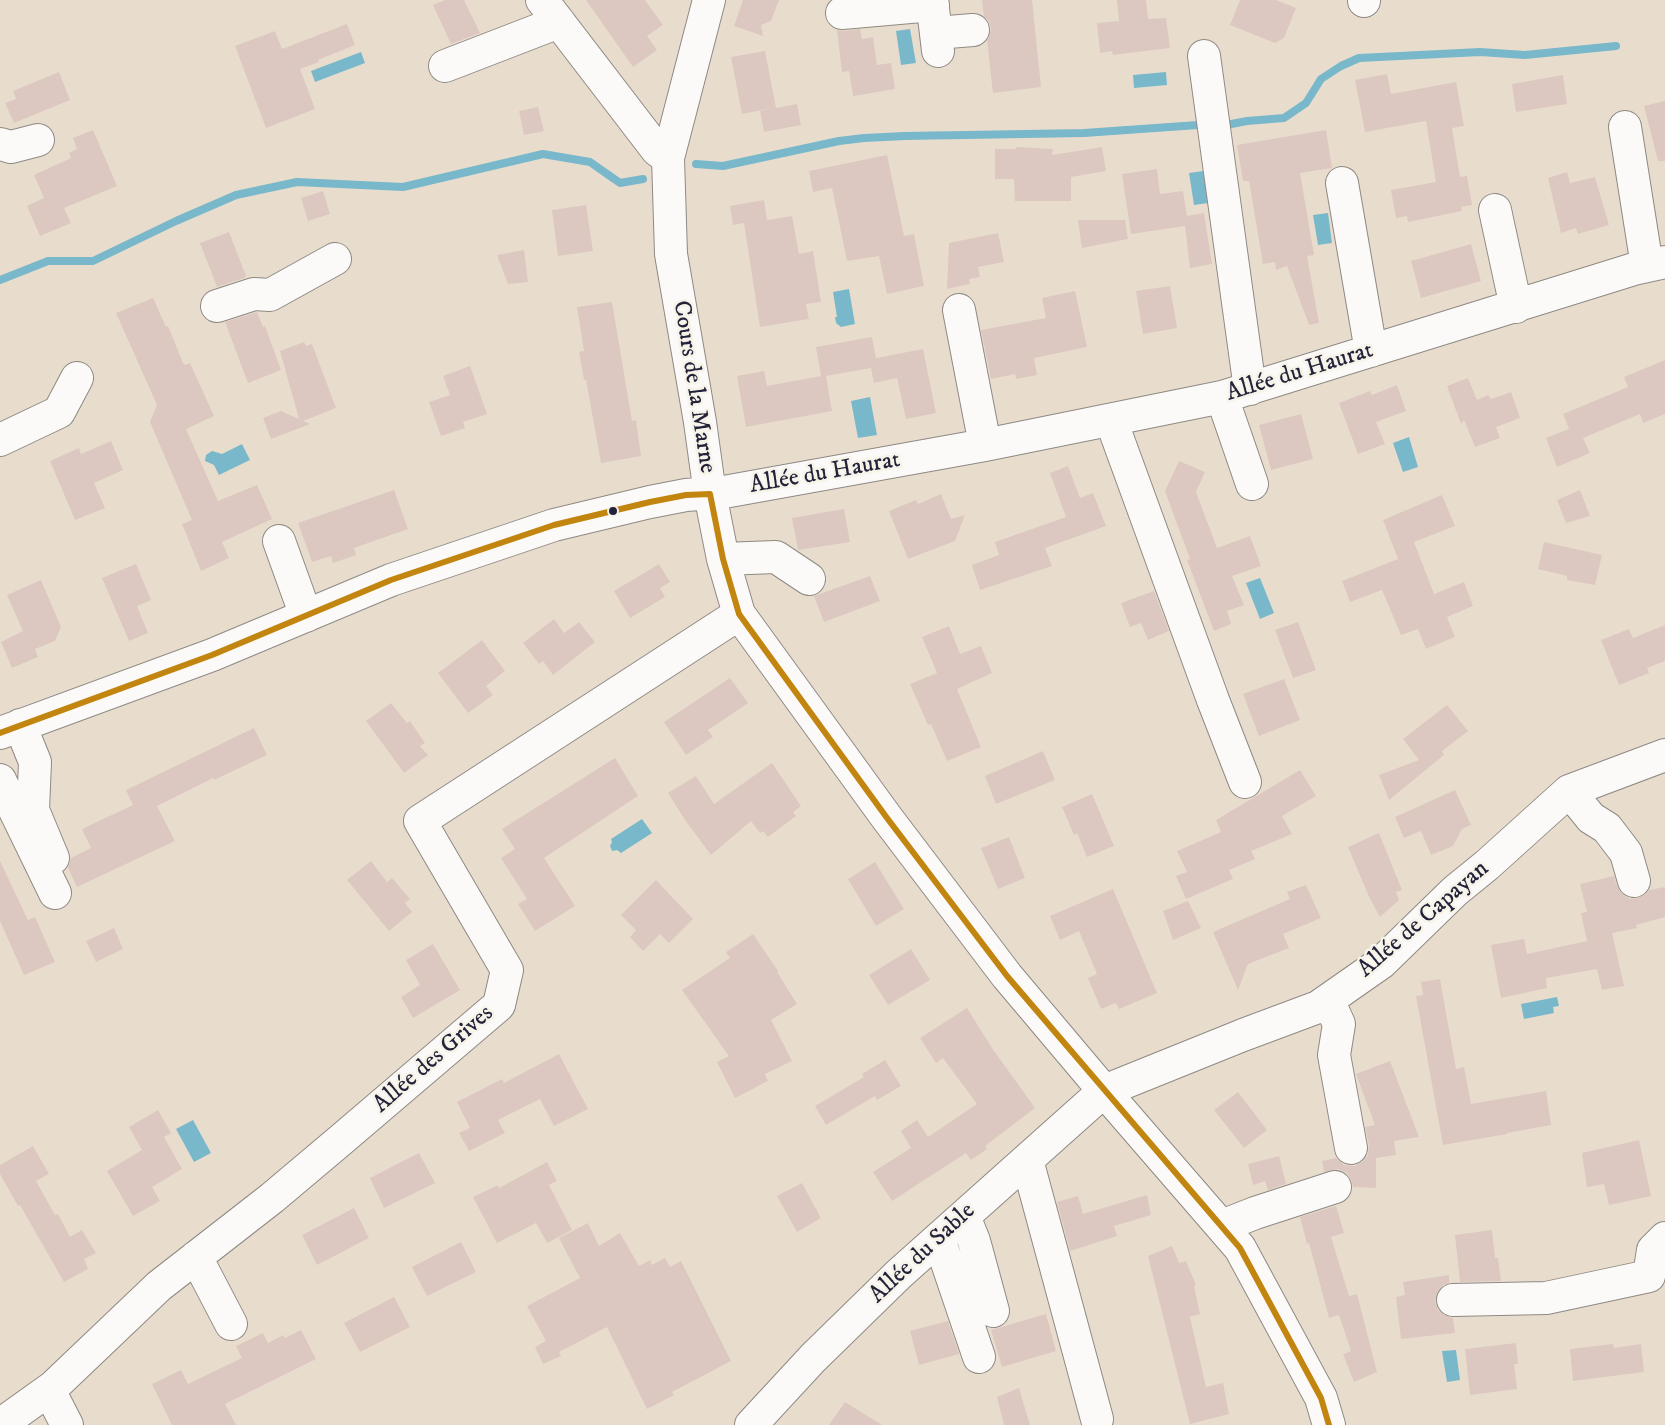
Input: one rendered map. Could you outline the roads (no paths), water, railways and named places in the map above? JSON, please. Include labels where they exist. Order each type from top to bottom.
[{"type":"street","name":"Cours de la Marne","points":[[721,2],[668,158],[671,254],[710,494],[723,559],[740,614],[886,818],[1007,976],[1240,1248],[1321,1398],[1329,1425]]},
{"type":"street","points":[[842,13],[935,22],[973,30]]},
{"type":"street","points":[[445,66],[557,19],[657,150],[668,158]]},
{"type":"street","points":[[1204,56],[1247,390],[1252,484]]},
{"type":"street","points":[[1633,126],[1659,259]]},
{"type":"street","points":[[0,144],[10,147],[38,140]]},
{"type":"street","points":[[1342,183],[1371,351]]},
{"type":"street","points":[[1495,210],[1516,307]]},
{"type":"street","points":[[217,306],[254,294],[270,295],[336,259]]},
{"type":"street","name":"Allée du Haurat","points":[[10,729],[212,655],[392,580],[554,525],[686,495],[710,494],[986,446],[1247,390],[1516,307],[1659,259]]},
{"type":"street","points":[[1247,390],[1256,300]]},
{"type":"street","points":[[959,310],[986,446]]},
{"type":"street","points":[[0,440],[59,412],[77,378]]},
{"type":"street","points":[[1111,420],[1245,782]]},
{"type":"street","points":[[279,541],[306,616]]},
{"type":"street","points":[[723,559],[776,558],[809,579]]},
{"type":"street","name":"Allée des Grives","points":[[0,1425],[49,1390],[159,1286],[272,1198],[499,1005],[507,970],[420,820],[740,614]]},
{"type":"street","points":[[10,729],[35,762],[33,810],[53,858]]},
{"type":"street","name":"Allée de Capayan","points":[[1104,1091],[1318,1007],[1381,963],[1455,891],[1569,791],[1665,755]]},
{"type":"street","points":[[0,780],[56,893]]},
{"type":"street","points":[[1569,791],[1591,818],[1606,828],[1626,853],[1634,881]]},
{"type":"street","points":[[1328,1000],[1339,1024],[1334,1055],[1351,1148]]},
{"type":"street","name":"Allée du Sable","points":[[751,1425],[813,1358],[899,1274],[1104,1091]]},
{"type":"street","points":[[1019,1167],[1070,1377]]},
{"type":"street","points":[[1019,1167],[1097,1419]]},
{"type":"street","points":[[1222,1226],[1335,1187]]},
{"type":"street","points":[[964,1216],[974,1241],[993,1311]]},
{"type":"street","points":[[939,1239],[979,1357]]},
{"type":"street","points":[[196,1257],[231,1324]]},
{"type":"street","points":[[1460,1307],[1534,1307],[1546,1298],[1649,1276],[1660,1258]]},
{"type":"street","points":[[49,1390],[68,1425]]},
{"type":"water","points":[[910,29],[916,63],[901,65],[896,31]]},
{"type":"water","points":[[361,52],[365,63],[315,82],[311,71]]},
{"type":"water","points":[[1166,72],[1167,85],[1134,88],[1133,75]]},
{"type":"water","points":[[1203,171],[1208,203],[1194,205],[1189,173]]},
{"type":"water","points":[[1328,213],[1332,243],[1318,245],[1313,215]]},
{"type":"water","points":[[849,289],[855,324],[841,327],[836,323],[833,292]]},
{"type":"water","points":[[870,397],[877,435],[858,438],[851,401]]},
{"type":"water","points":[[1409,437],[1418,467],[1403,472],[1393,443]]},
{"type":"water","points":[[242,444],[250,460],[219,475],[214,465],[205,461],[206,455],[212,451],[222,454]]},
{"type":"water","points":[[1260,578],[1274,613],[1260,619],[1246,583]]},
{"type":"water","points":[[642,819],[652,833],[621,853],[617,850],[612,851],[611,839]]},
{"type":"water","points":[[1557,997],[1559,1006],[1553,1007],[1554,1013],[1524,1019],[1521,1004]]},
{"type":"water","points":[[193,1120],[211,1153],[194,1162],[176,1129]]},
{"type":"water","points":[[1456,1350],[1460,1380],[1447,1382],[1442,1351]]},
{"type":"waterway","points":[[1226,125],[1284,118],[1306,103],[1321,79],[1359,58],[1480,52],[1525,55],[1616,46]]},
{"type":"waterway","points":[[696,164],[723,166],[839,141],[864,138],[1084,133],[1198,125]]},
{"type":"waterway","points":[[0,280],[48,261],[93,261],[236,195],[297,182],[403,187],[543,154],[590,162],[620,183],[643,179]]}]
